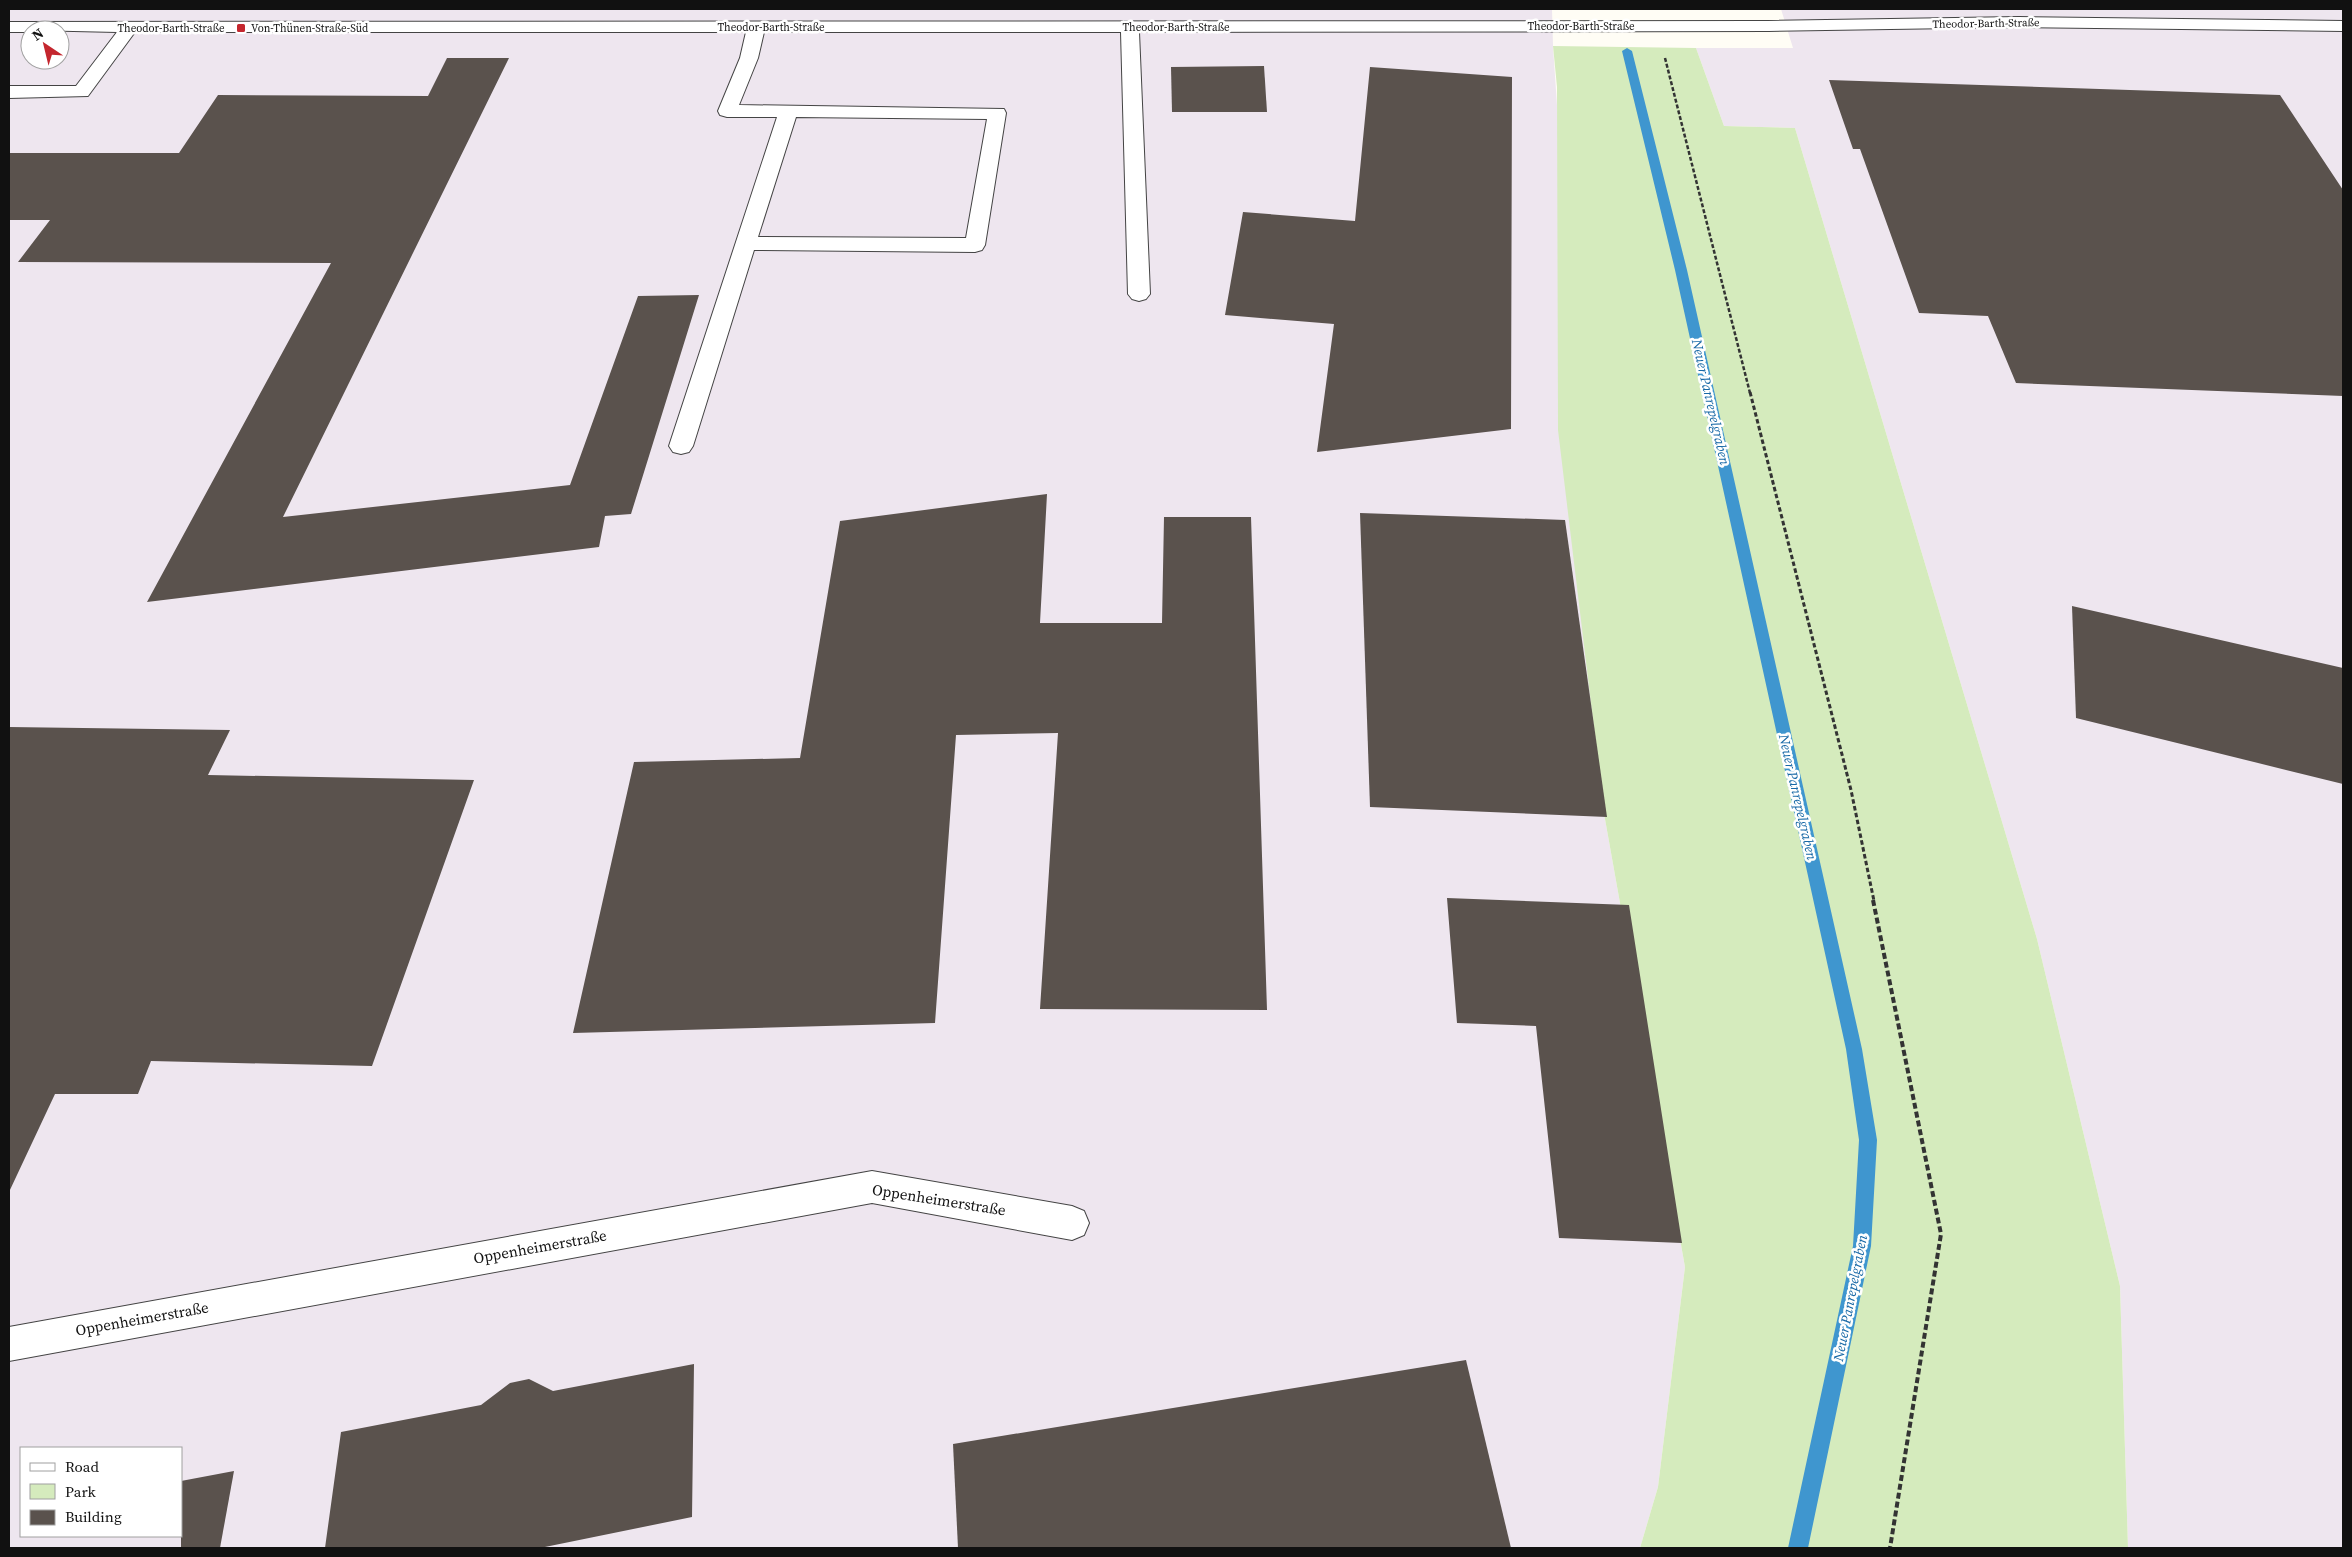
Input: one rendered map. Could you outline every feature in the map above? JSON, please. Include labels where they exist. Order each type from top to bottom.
[{"type":"street","points":[[17,28],[41,9]]},
{"type":"street","points":[[593,27],[601,9]]},
{"type":"street","points":[[1439,9],[1441,26]]},
{"type":"street","name":"Theodor-Barth-Straße","points":[[17,28],[1657,26],[2019,22],[2343,26]]},
{"type":"street","points":[[746,244],[975,245],[996,113],[727,111],[749,58],[756,27]]},
{"type":"street","points":[[1130,27],[1139,294]]},
{"type":"street","points":[[9,92],[82,92],[129,28]]},
{"type":"street","points":[[681,446],[788,112]]},
{"type":"street","name":"Oppenheimerstraße","points":[[9,1344],[872,1187],[1072,1222]]},
{"type":"path","points":[[1657,26],[1851,790],[1942,1234],[1890,1548]]},
{"type":"shaded area","points":[[9,9],[1552,9],[1605,819],[1685,1267],[1658,1487],[1640,1548],[9,1548]]},
{"type":"shaded area","points":[[1781,9],[2343,9],[2343,1548],[2128,1548],[2120,1286],[2037,939],[1795,128],[1724,126],[1696,48],[1793,48]]},
{"type":"green space","points":[[1553,46],[1696,48],[1724,126],[1795,128],[2037,939],[2120,1286],[2128,1548],[1640,1548],[1658,1487],[1685,1267],[1605,819],[1558,430],[1557,87]]},
{"type":"building","points":[[447,58],[509,58],[283,517],[570,485],[638,296],[699,295],[631,514],[605,516],[599,547],[147,602],[331,263],[18,262],[50,220],[9,220],[9,153],[179,153],[218,95],[428,96]]},
{"type":"building","points":[[1264,66],[1267,112],[1172,112],[1171,67]]},
{"type":"building","points":[[1370,67],[1512,77],[1511,429],[1317,452],[1334,324],[1225,315],[1243,212],[1355,221]]},
{"type":"building","points":[[1829,80],[2280,95],[2343,190],[2343,396],[2016,383],[1988,316],[1919,313],[1860,149],[1853,149]]},
{"type":"building","points":[[1047,494],[1040,623],[1162,623],[1164,517],[1251,517],[1267,1010],[1040,1009],[1058,733],[956,735],[935,1023],[573,1033],[634,762],[800,758],[840,521]]},
{"type":"building","points":[[1360,513],[1565,520],[1607,817],[1370,807]]},
{"type":"building","points":[[2072,606],[2343,668],[2343,784],[2076,718]]},
{"type":"building","points":[[9,727],[230,730],[208,775],[474,780],[372,1066],[151,1061],[138,1094],[55,1094],[9,1192]]},
{"type":"building","points":[[1447,898],[1629,905],[1682,1243],[1559,1238],[1536,1026],[1457,1023]]},
{"type":"building","points":[[1466,1360],[1511,1548],[958,1548],[953,1444]]},
{"type":"building","points":[[694,1364],[692,1517],[540,1548],[325,1548],[341,1432],[481,1405],[510,1383],[529,1379],[553,1391]]},
{"type":"building","points":[[234,1471],[220,1548],[181,1548],[182,1481]]},
{"type":"waterway","name":"Neuer Panrepelgraben","points":[[1627,51],[1681,270],[1854,1049],[1868,1140],[1862,1246],[1798,1548]]},
{"type":"place","name":"Von-Thünen-Straße-Süd","points":[[241,28]]}]
